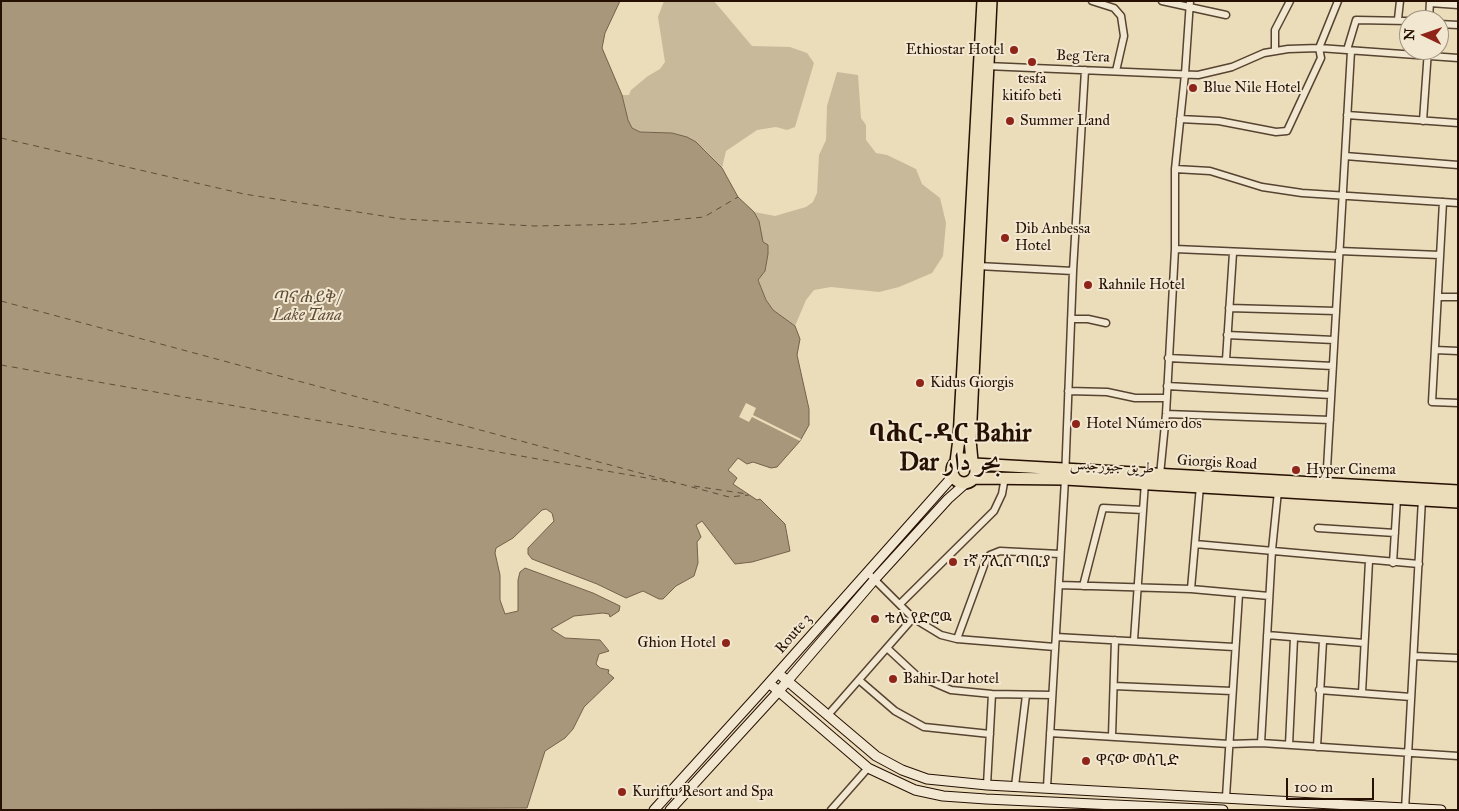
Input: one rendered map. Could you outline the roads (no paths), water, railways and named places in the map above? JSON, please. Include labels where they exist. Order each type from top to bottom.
[{"type":"highway","points":[[983,1],[984,65]]},
{"type":"highway","points":[[967,402],[970,440],[976,470],[970,480],[958,482],[953,476],[952,470],[956,462],[967,402],[984,65],[991,1]]},
{"type":"highway","points":[[956,462],[965,459],[973,462],[1065,474]]},
{"type":"highway","name":"طريق جيورجيس","points":[[970,480],[1065,474],[1160,479],[1200,486],[1278,491],[1326,489],[1397,498],[1422,494],[1458,502]]},
{"type":"highway","name":"Giorgis Road","points":[[1160,479],[1422,494],[1458,491]]},
{"type":"street","points":[[1092,1],[1115,5],[1121,16],[1124,28],[1116,71]]},
{"type":"street","points":[[1162,1],[1190,4],[1226,15]]},
{"type":"street","points":[[1275,50],[1274,30],[1290,1]]},
{"type":"street","points":[[1180,119],[1219,121],[1276,132],[1287,131],[1321,58],[1319,48],[1338,1]]},
{"type":"street","points":[[1326,489],[1345,156],[1349,51],[1356,20],[1398,19],[1400,1]]},
{"type":"street","points":[[1430,2],[1458,5]]},
{"type":"street","points":[[1160,479],[1166,414],[1175,249],[1175,168],[1186,74],[1190,4]]},
{"type":"street","name":"Beg Tera","points":[[984,65],[1186,74],[1212,72],[1232,67],[1254,56],[1275,50],[1319,48],[1399,52]]},
{"type":"street","points":[[1423,120],[1427,60]]},
{"type":"street","points":[[1046,805],[1065,474],[1072,271],[1085,70]]},
{"type":"street","points":[[1347,115],[1458,122]]},
{"type":"street","points":[[1345,156],[1458,165]]},
{"type":"street","points":[[1175,168],[1210,171],[1282,190],[1342,196],[1458,203]]},
{"type":"street","points":[[1443,202],[1432,402],[1458,403]]},
{"type":"street","points":[[1175,249],[1233,253],[1440,255]]},
{"type":"street","points":[[1226,360],[1233,253]]},
{"type":"street","points":[[975,272],[1072,271]]},
{"type":"street","points":[[1438,296],[1458,298]]},
{"type":"street","points":[[1229,308],[1336,311]]},
{"type":"street","points":[[1071,319],[1088,319],[1106,323]]},
{"type":"street","points":[[1227,335],[1334,340]]},
{"type":"street","points":[[1435,350],[1458,351]]},
{"type":"street","points":[[1168,358],[1333,366]]},
{"type":"street","points":[[1167,386],[1331,395]]},
{"type":"street","points":[[1068,391],[1107,392],[1135,398],[1167,398]]},
{"type":"street","points":[[1166,414],[1330,420]]},
{"type":"street","name":"Route 3","points":[[655,809],[953,476]]},
{"type":"street","points":[[900,604],[994,511],[1002,494],[1005,477]]},
{"type":"street","points":[[1134,640],[1145,479]]},
{"type":"street","points":[[670,810],[778,692],[875,579],[948,498],[970,480]]},
{"type":"street","points":[[1191,589],[1200,486]]},
{"type":"street","points":[[1261,743],[1272,550],[1278,491]]},
{"type":"street","points":[[1405,808],[1422,494]]},
{"type":"street","points":[[1393,563],[1397,498]]},
{"type":"street","points":[[1084,586],[1103,508],[1144,510]]},
{"type":"street","points":[[1318,528],[1395,533]]},
{"type":"street","points":[[1195,544],[1419,564]]},
{"type":"street","points":[[957,639],[986,560],[990,555],[1000,551],[1060,554]]},
{"type":"street","points":[[1362,693],[1369,561]]},
{"type":"street","points":[[867,572],[913,618],[941,635],[957,639],[1055,646]]},
{"type":"street","points":[[1059,585],[1191,589],[1269,596]]},
{"type":"street","points":[[769,683],[868,768],[915,790],[943,796],[1046,805],[1224,810],[1239,594]]},
{"type":"street","points":[[818,725],[913,618]]},
{"type":"street","points":[[1267,635],[1364,643]]},
{"type":"street","points":[[1056,637],[1234,646]]},
{"type":"street","points":[[1289,745],[1294,638]]},
{"type":"street","points":[[1112,736],[1116,640]]},
{"type":"street","points":[[1317,747],[1323,641]]},
{"type":"street","points":[[887,648],[916,675],[933,684],[952,690],[992,694],[1052,695]]},
{"type":"street","points":[[1414,656],[1458,658]]},
{"type":"street","points":[[778,673],[876,756],[902,770],[927,779],[987,785],[1226,797],[1324,807],[1441,810]]},
{"type":"street","points":[[859,680],[894,711],[924,727],[990,734]]},
{"type":"street","points":[[1114,686],[1232,691]]},
{"type":"street","points":[[1319,690],[1411,697]]},
{"type":"street","points":[[986,799],[992,694]]},
{"type":"street","points":[[1015,786],[1026,695]]},
{"type":"street","points":[[1050,733],[1229,744],[1261,743],[1458,756]]},
{"type":"street","points":[[831,810],[868,768],[876,756]]},
{"type":"street","points":[[1088,806],[1089,790]]},
{"type":"street","points":[[1131,806],[1132,793]]},
{"type":"water","name":"ጣና ሐይቅ / Lake Tana","points":[[1,1],[620,1],[605,33],[602,48],[622,95],[628,120],[632,128],[640,132],[672,133],[687,137],[696,142],[722,168],[738,197],[754,212],[759,221],[763,242],[768,245],[765,271],[758,280],[766,300],[773,310],[795,326],[800,339],[797,355],[809,409],[809,425],[800,441],[777,467],[771,468],[753,462],[747,464],[738,458],[728,470],[737,478],[733,484],[757,500],[760,499],[785,524],[790,551],[752,562],[735,564],[702,521],[696,525],[701,537],[697,542],[698,563],[694,576],[676,586],[663,599],[659,599],[643,591],[626,598],[597,584],[532,559],[528,554],[528,548],[554,521],[552,513],[546,509],[542,510],[513,538],[496,548],[495,553],[500,575],[500,600],[505,614],[518,611],[518,580],[520,572],[525,568],[593,593],[620,606],[619,611],[610,617],[609,614],[603,613],[574,616],[551,629],[565,638],[600,640],[609,651],[599,654],[596,664],[600,668],[609,670],[608,673],[614,678],[584,707],[573,729],[565,738],[545,751],[527,808],[1,810]]},
{"type":"place","name":"Ethiostar Hotel","points":[[1014,50]]},
{"type":"place","name":"tesfa kitifo beti","points":[[1032,62]]},
{"type":"place","name":"Blue Nile Hotel","points":[[1193,88]]},
{"type":"place","name":"Summer Land","points":[[1010,121]]},
{"type":"place","name":"Dib Anbessa Hotel","points":[[1005,238]]},
{"type":"place","name":"Rahnile Hotel","points":[[1088,285]]},
{"type":"place","name":"Kidus Giorgis","points":[[920,383]]},
{"type":"place","name":"Hotel Número dos","points":[[1076,424]]},
{"type":"place","name":"Hyper Cinema","points":[[1296,470]]},
{"type":"place","name":"1ኛ ፖሊስ ጣቢያ","points":[[953,562]]},
{"type":"place","name":"ቴሌ የድሮዉ","points":[[875,619]]},
{"type":"place","name":"Ghion Hotel","points":[[726,643]]},
{"type":"place","name":"Bahir Dar hotel","points":[[893,679]]},
{"type":"place","name":"ዋናው መስጊድ","points":[[1086,761]]},
{"type":"place","name":"Kuriftu Resort and Spa","points":[[622,792]]},
{"type":"district","name":"ባሕር-ዳር Bahir Dar بحر دار","points":[[950,450]]}]
